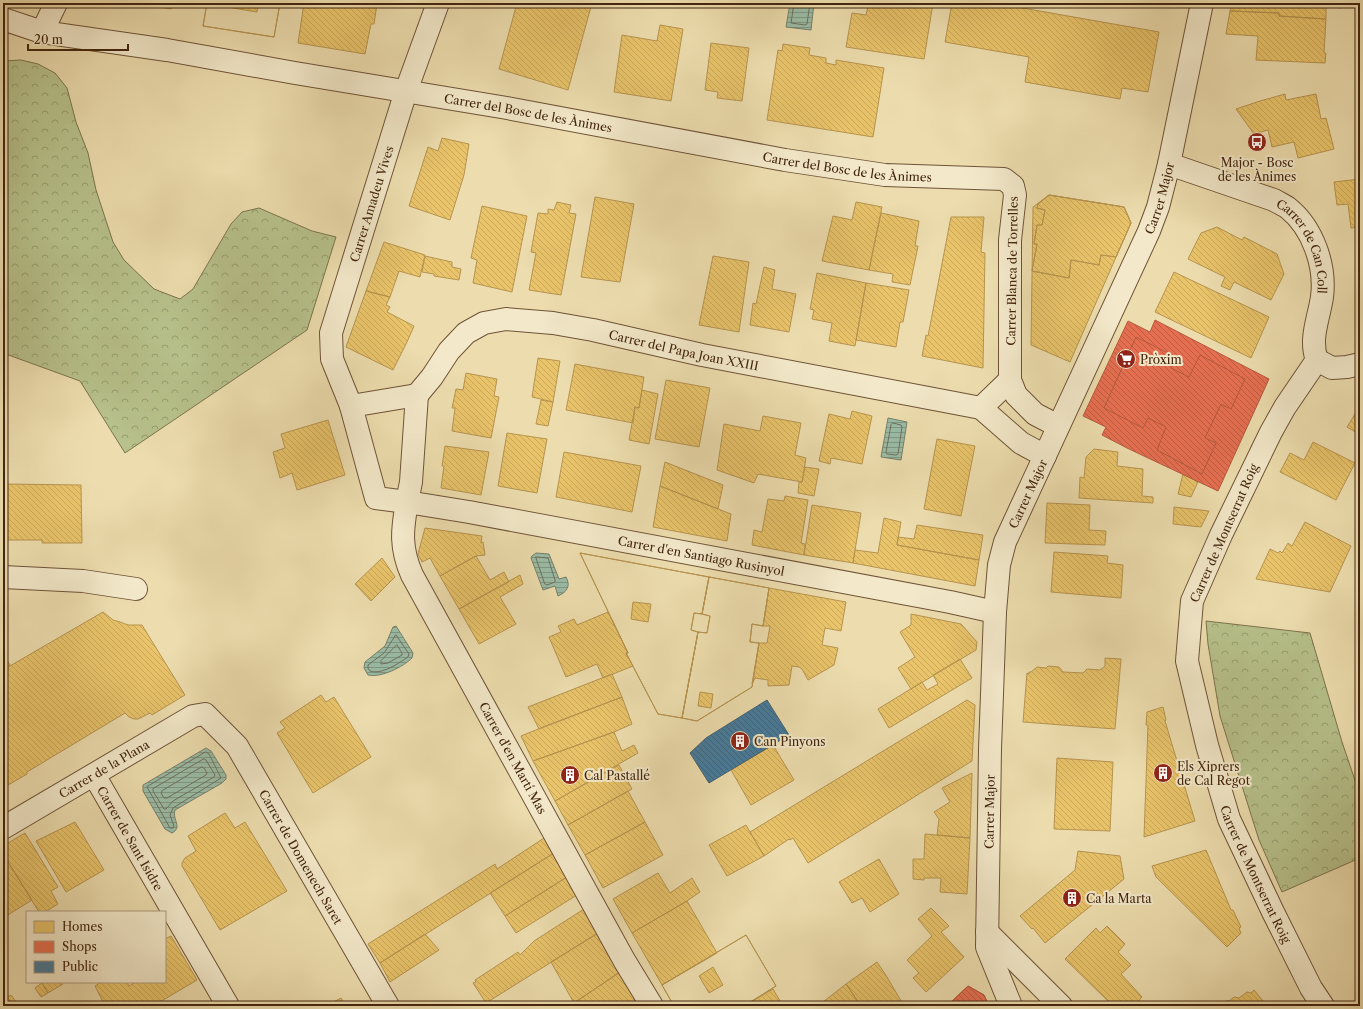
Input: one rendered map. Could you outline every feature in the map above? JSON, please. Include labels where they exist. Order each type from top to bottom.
[{"type":"street","points":[[42,32],[56,3]]},
{"type":"street","name":"Carrer Amadeu Vives","points":[[407,502],[376,498],[351,406],[332,359],[331,333],[406,91],[438,3]]},
{"type":"street","name":"Carrer Major","points":[[1011,1006],[987,948],[990,749],[995,612],[999,565],[1005,542],[1150,231],[1169,164],[1202,3]]},
{"type":"street","name":"Carrer del Bosc de les Ànimes","points":[[3,19],[42,32],[167,50],[507,108],[785,160],[885,175],[1004,179],[1013,186]]},
{"type":"street","name":"Carrer de Can Coll","points":[[1169,164],[1274,200],[1288,208],[1308,232],[1320,261],[1322,277],[1322,296],[1314,332],[1313,350],[1317,360]]},
{"type":"street","name":"Carrer Blanca de Torrelles","points":[[1013,186],[1015,195],[1010,240],[1010,380],[1016,395],[1035,414],[1058,426]]},
{"type":"street","name":"Carrer del Papa Joan XXIII","points":[[416,394],[432,377],[449,351],[466,333],[484,323],[506,319],[553,323],[594,330],[702,355],[981,408]]},
{"type":"street","points":[[1317,360],[1332,368],[1360,364]]},
{"type":"street","name":"Carrer de Montserrat Roig","points":[[1317,360],[1285,407],[1271,432],[1224,528],[1194,594],[1192,601],[1187,661],[1207,745],[1229,819],[1273,912],[1312,988],[1323,1006]]},
{"type":"street","points":[[1010,380],[981,408],[1021,443],[1045,456]]},
{"type":"street","points":[[351,406],[416,394]]},
{"type":"street","name":"Carrer d'en Martí Mas","points":[[416,394],[410,482],[402,528],[406,561],[412,575],[624,960],[652,1006]]},
{"type":"street","name":"Carrer d'en Santiago Rusinyol","points":[[407,502],[469,512],[995,612]]},
{"type":"street","points":[[3,576],[83,581],[136,590]]},
{"type":"street","name":"Carrer de la Plana","points":[[3,828],[193,716],[206,714]]},
{"type":"street","name":"Carrer de Domenech Saret","points":[[206,714],[236,746],[388,1006]]},
{"type":"street","name":"Carrer de Sant Isidre","points":[[94,775],[228,1006]]},
{"type":"street","points":[[987,932],[1061,1006]]},
{"type":"green space","points":[[21,60],[38,64],[55,73],[67,88],[76,122],[88,153],[96,190],[113,242],[124,260],[154,289],[180,299],[193,289],[231,224],[242,212],[259,208],[312,231],[336,237],[307,330],[125,453],[80,381],[3,353],[3,61]]},
{"type":"green space","points":[[1206,621],[1310,633],[1342,742],[1360,795],[1360,858],[1282,892],[1259,840],[1220,716],[1208,644]]},
{"type":"water","points":[[790,3],[814,3],[811,30],[786,27]]},
{"type":"water","points":[[888,418],[907,422],[901,460],[881,457]]},
{"type":"water","points":[[536,553],[549,554],[559,579],[566,577],[568,586],[566,591],[558,596],[555,586],[543,590],[531,558]]},
{"type":"water","points":[[396,626],[413,653],[412,658],[392,671],[373,676],[368,675],[364,668],[365,662],[385,646],[393,627]]},
{"type":"water","points":[[206,748],[211,751],[226,775],[226,779],[222,783],[175,810],[174,814],[177,828],[172,833],[165,829],[143,791],[143,785]]},
{"type":"building: Homes","points":[[152,3],[176,3],[171,9],[153,6]]},
{"type":"building: Homes","points":[[207,3],[228,3],[227,7],[257,12],[258,3],[280,3],[274,37],[203,26]]},
{"type":"building: Homes","points":[[207,3],[280,3],[274,37],[203,26]]},
{"type":"building: Homes","points":[[304,3],[384,3],[384,6],[377,4],[374,24],[371,24],[365,54],[298,43]]},
{"type":"building: Homes","points":[[517,3],[592,3],[568,90],[499,69]]},
{"type":"building: Homes","points":[[854,3],[933,3],[924,59],[846,47],[852,13],[866,15],[868,6]]},
{"type":"building: Homes","points":[[952,3],[994,3],[1159,32],[1148,92],[1122,88],[1120,99],[1025,82],[1029,57],[945,42]]},
{"type":"building: Homes","points":[[1232,3],[1341,3],[1341,8],[1326,6],[1326,19],[1279,16],[1279,13],[1230,11]]},
{"type":"building: Homes","points":[[1230,11],[1279,13],[1279,16],[1326,19],[1324,53],[1326,53],[1325,63],[1256,60],[1258,36],[1226,34]]},
{"type":"building: Homes","points":[[660,25],[683,29],[671,101],[614,92],[622,35],[657,41]]},
{"type":"building: Homes","points":[[711,43],[749,48],[742,101],[717,98],[718,92],[705,90]]},
{"type":"building: Homes","points":[[783,44],[810,48],[809,55],[826,58],[826,63],[836,65],[836,60],[884,68],[873,137],[767,120],[778,50],[782,51]]},
{"type":"building: Homes","points":[[1285,94],[1286,100],[1316,94],[1321,119],[1326,118],[1334,149],[1298,158],[1294,142],[1272,147],[1268,130],[1254,134],[1236,109]]},
{"type":"building: Homes","points":[[442,138],[469,144],[464,175],[450,220],[409,206],[428,147],[438,151]]},
{"type":"building: Homes","points":[[1360,179],[1360,227],[1351,228],[1348,204],[1337,205],[1334,182]]},
{"type":"building: Homes","points":[[1049,195],[1124,207],[1131,223],[1116,257],[1101,255],[1099,265],[1071,260],[1069,278],[1032,271],[1037,244],[1034,244],[1037,225],[1042,225],[1045,210],[1037,208],[1038,204]]},
{"type":"building: Homes","points":[[1049,195],[1124,207],[1131,223],[1070,362],[1031,345],[1033,207]]},
{"type":"building: Homes","points":[[1049,195],[1124,207],[1131,223],[1116,257],[1101,255],[1099,265],[1071,260],[1069,278],[1032,271],[1037,244],[1034,244],[1037,225],[1042,225],[1045,210],[1037,208],[1038,204]]},
{"type":"building: Homes","points":[[595,197],[634,204],[620,282],[581,277]]},
{"type":"building: Homes","points":[[557,202],[571,205],[569,213],[576,214],[561,295],[529,290],[536,253],[531,252],[538,213],[548,214],[548,209],[554,210]]},
{"type":"building: Homes","points":[[856,202],[882,207],[869,270],[822,261],[833,216],[852,220]]},
{"type":"building: Homes","points":[[482,206],[527,216],[512,292],[473,283],[477,260],[471,258]]},
{"type":"building: Homes","points":[[881,213],[919,221],[915,246],[918,246],[910,285],[892,282],[893,274],[869,270]]},
{"type":"building: Homes","points":[[951,217],[984,217],[981,252],[985,253],[983,368],[922,356],[926,335],[928,336]]},
{"type":"building: Homes","points":[[1217,227],[1242,240],[1244,237],[1277,254],[1284,274],[1271,300],[1234,282],[1230,290],[1221,286],[1225,277],[1188,259],[1201,233]]},
{"type":"building: Homes","points":[[384,242],[425,255],[420,277],[399,271],[390,297],[366,291]]},
{"type":"building: Homes","points":[[425,256],[452,262],[452,267],[461,269],[459,280],[434,276],[434,274],[422,272]]},
{"type":"building: Homes","points":[[713,256],[749,262],[739,332],[699,325]]},
{"type":"building: Homes","points":[[764,267],[775,270],[772,289],[796,294],[789,332],[750,325],[753,303],[756,304]]},
{"type":"building: Homes","points":[[1174,272],[1269,317],[1251,358],[1155,312]]},
{"type":"building: Homes","points":[[817,273],[866,283],[855,346],[829,341],[832,323],[812,319],[814,310],[810,309]]},
{"type":"building: Homes","points":[[866,283],[909,290],[903,322],[900,322],[896,347],[856,340]]},
{"type":"building: Homes","points":[[366,291],[390,297],[386,305],[390,307],[387,312],[414,326],[393,370],[346,347]]},
{"type":"building: Homes","points":[[538,358],[560,361],[553,402],[532,397]]},
{"type":"building: Homes","points":[[575,364],[644,377],[639,408],[635,407],[633,423],[566,410]]},
{"type":"building: Homes","points":[[466,373],[497,379],[494,396],[499,397],[491,438],[452,431],[455,408],[452,408],[456,389],[463,390]]},
{"type":"building: Homes","points":[[666,380],[710,388],[699,447],[655,439]]},
{"type":"building: Homes","points":[[642,390],[658,394],[649,444],[629,440],[635,407],[639,408]]},
{"type":"building: Homes","points":[[541,400],[553,402],[548,426],[536,424]]},
{"type":"building: Homes","points":[[1360,406],[1360,435],[1347,427]]},
{"type":"building: Homes","points":[[852,411],[872,416],[862,464],[831,458],[830,464],[819,461],[829,414],[850,419]]},
{"type":"building: Homes","points":[[763,416],[801,423],[795,455],[806,458],[802,482],[758,474],[754,483],[717,470],[724,424],[760,431]]},
{"type":"building: Homes","points":[[328,420],[345,475],[297,490],[292,473],[280,478],[273,452],[285,448],[281,434]]},
{"type":"building: Homes","points":[[507,433],[547,439],[537,493],[498,486]]},
{"type":"building: Homes","points":[[937,439],[975,446],[961,516],[924,509]]},
{"type":"building: Homes","points":[[1313,442],[1355,463],[1336,500],[1280,472],[1290,453],[1304,460]]},
{"type":"building: Homes","points":[[445,446],[489,452],[481,495],[441,488]]},
{"type":"building: Homes","points":[[1094,449],[1118,452],[1117,466],[1143,469],[1142,496],[1153,497],[1153,503],[1079,498],[1080,477],[1084,478],[1086,457]]},
{"type":"building: Homes","points":[[564,452],[641,466],[632,512],[556,497]]},
{"type":"building: Homes","points":[[665,462],[723,485],[718,509],[660,486]]},
{"type":"building: Homes","points":[[805,467],[819,469],[814,496],[798,493],[799,482],[802,482]]},
{"type":"building: Homes","points":[[1183,474],[1198,482],[1191,497],[1178,494]]},
{"type":"building: Homes","points":[[3,484],[81,485],[82,543],[42,543],[42,540],[3,540]]},
{"type":"building: Homes","points":[[660,486],[731,514],[727,541],[653,527]]},
{"type":"building: Homes","points":[[785,496],[808,500],[801,543],[805,544],[804,555],[752,545],[754,530],[762,532],[768,499],[784,501]]},
{"type":"building: Homes","points":[[1047,503],[1090,505],[1089,530],[1106,531],[1105,545],[1045,543]]},
{"type":"building: Homes","points":[[812,505],[861,513],[853,563],[804,555]]},
{"type":"building: Homes","points":[[1174,507],[1209,511],[1201,527],[1173,524]]},
{"type":"building: Homes","points":[[884,518],[901,522],[897,545],[979,560],[975,586],[853,563],[855,550],[878,553]]},
{"type":"building: Homes","points":[[1305,522],[1351,546],[1330,592],[1256,579],[1270,549],[1278,553],[1280,551],[1282,553],[1288,543],[1292,546]]},
{"type":"building: Homes","points":[[917,525],[983,535],[979,560],[897,545],[898,537],[914,539]]},
{"type":"building: Homes","points":[[425,528],[482,536],[481,543],[483,542],[485,555],[476,556],[440,576],[430,558],[422,562],[418,554]]},
{"type":"building: Homes","points":[[1054,552],[1108,556],[1107,563],[1123,565],[1121,598],[1051,592]]},
{"type":"building: Homes","points":[[580,553],[709,577],[702,614],[694,613],[691,630],[698,632],[682,718],[658,714],[626,653],[628,653]],"holes":[[[633,602],[651,604],[648,622],[631,619]]]},
{"type":"building: Homes","points":[[580,553],[709,577],[702,614],[694,613],[691,630],[698,632],[682,718],[658,714],[626,653],[628,653]]},
{"type":"building: Homes","points":[[476,556],[490,580],[504,572],[509,582],[459,609],[440,576]]},
{"type":"building: Homes","points":[[382,558],[395,577],[371,601],[355,584]]},
{"type":"building: Homes","points":[[520,575],[523,584],[500,597],[516,624],[479,644],[459,609]]},
{"type":"building: Homes","points":[[709,577],[769,588],[763,626],[752,624],[750,642],[759,643],[752,687],[697,721],[682,718],[698,632],[707,633],[710,616],[702,614]],"holes":[[[700,692],[713,694],[711,708],[698,706]]]},
{"type":"building: Homes","points":[[709,577],[769,588],[763,626],[752,624],[750,642],[759,643],[752,687],[697,721],[682,718],[698,632],[707,633],[710,616],[702,614]]},
{"type":"building: Homes","points":[[769,588],[846,602],[841,631],[825,628],[822,645],[838,648],[834,665],[808,680],[802,669],[792,666],[789,685],[768,686],[768,680],[755,678],[752,684],[759,643],[767,643],[770,626],[763,626]]},
{"type":"building: Homes","points":[[103,612],[113,620],[128,625],[142,625],[185,695],[152,715],[150,713],[138,719],[134,719],[125,713],[3,788],[3,670]]},
{"type":"building: Homes","points":[[608,612],[633,666],[603,678],[597,664],[566,677],[549,637],[561,632],[558,626],[574,619],[577,625]]},
{"type":"building: Homes","points":[[911,614],[961,624],[977,642],[976,650],[911,689],[898,668],[915,657],[900,632],[911,625]]},
{"type":"building: Homes","points":[[3,654],[10,665],[3,670]]},
{"type":"building: Homes","points":[[1105,658],[1121,659],[1115,729],[1023,722],[1027,673],[1029,674],[1029,672],[1037,667],[1046,668],[1048,666],[1059,667],[1063,672],[1083,673],[1087,669],[1100,670],[1105,666]]},
{"type":"building: Homes","points":[[960,659],[972,678],[889,728],[878,709],[922,682],[927,690],[938,684],[933,675]]},
{"type":"building: Homes","points":[[612,674],[622,697],[539,729],[528,707]]},
{"type":"building: Homes","points":[[321,695],[326,702],[334,697],[371,757],[313,793],[277,733],[285,728],[280,722]]},
{"type":"building: Homes","points":[[622,697],[632,724],[533,761],[521,736]]},
{"type":"building: Homes","points":[[967,700],[975,705],[972,761],[808,863],[793,838],[790,840],[789,839],[764,856],[750,832]]},
{"type":"building: Homes","name":"Els Xiprers de Cal Regot","points":[[1163,707],[1165,721],[1195,821],[1144,837],[1148,725],[1146,725],[1147,712]]},
{"type":"building: Homes","name":"Cal Pastallé","points":[[614,732],[622,751],[634,745],[638,753],[555,801],[533,761]]},
{"type":"building: Homes","points":[[773,745],[794,780],[751,805],[731,770]]},
{"type":"building: Homes","points":[[1057,758],[1113,762],[1110,831],[1054,829]]},
{"type":"building: Homes","points":[[619,765],[632,789],[568,825],[555,801]]},
{"type":"building: Homes","points":[[972,773],[970,838],[937,835],[939,819],[934,812],[950,802],[942,788]]},
{"type":"building: Homes","points":[[628,791],[645,822],[585,855],[568,825]]},
{"type":"building: Homes","points":[[225,813],[235,828],[245,822],[287,891],[220,930],[182,866],[182,863],[185,858],[196,851],[188,836]]},
{"type":"building: Homes","points":[[75,822],[104,870],[66,892],[36,841]]},
{"type":"building: Homes","points":[[645,822],[663,855],[603,888],[585,855]]},
{"type":"building: Homes","points":[[746,825],[764,856],[727,876],[709,845]]},
{"type":"building: Homes","points":[[25,833],[58,887],[51,891],[58,904],[47,911],[38,911],[3,854],[3,846]]},
{"type":"building: Homes","points":[[925,834],[970,838],[967,894],[940,892],[941,878],[924,878],[924,880],[913,879],[913,859],[924,859]]},
{"type":"building: Homes","points":[[544,838],[554,853],[380,963],[368,944],[495,864],[497,869]]},
{"type":"building: Homes","points":[[1206,850],[1231,910],[1233,910],[1241,927],[1239,928],[1241,933],[1227,947],[1156,877],[1152,866]]},
{"type":"building: Homes","name":"Ca la Marta","points":[[1078,851],[1120,856],[1124,879],[1045,943],[1033,928],[1032,929],[1020,916],[1075,870]]},
{"type":"building: Homes","points":[[554,853],[567,877],[505,916],[490,893]]},
{"type":"building: Homes","points":[[3,854],[32,900],[3,918]]},
{"type":"building: Homes","points":[[879,859],[899,894],[870,912],[862,898],[852,903],[839,882]]},
{"type":"building: Homes","points":[[658,873],[670,893],[692,878],[700,892],[632,933],[613,899]]},
{"type":"building: Homes","points":[[567,877],[577,895],[516,933],[505,916]]},
{"type":"building: Homes","points":[[687,901],[717,953],[662,985],[632,933]]},
{"type":"building: Homes","points":[[931,908],[949,926],[941,932],[964,957],[926,992],[913,978],[919,973],[907,960],[932,936],[918,919]]},
{"type":"building: Homes","points":[[584,909],[598,933],[486,1003],[473,983],[476,982],[475,980],[518,952],[520,955],[534,941]]},
{"type":"building: Homes","points":[[1107,926],[1125,944],[1118,952],[1131,965],[1121,974],[1142,997],[1134,1006],[1113,1006],[1065,959],[1096,928],[1100,933]]},
{"type":"building: Homes","points":[[598,933],[620,972],[574,1003],[551,962]]},
{"type":"building: Homes","points":[[425,934],[439,950],[390,982],[380,963]]},
{"type":"building: Homes","points":[[746,935],[776,986],[744,1006],[674,1006],[662,985]],"holes":[[[713,967],[723,985],[709,993],[699,976]]]},
{"type":"building: Homes","points":[[746,935],[776,986],[744,1006],[674,1006],[662,985]]},
{"type":"building: Homes","points":[[171,936],[197,980],[153,1006],[100,1006],[104,1004],[95,986],[100,983],[128,983],[129,986],[134,983],[166,983],[166,938]]},
{"type":"building: Homes","points":[[877,962],[904,1006],[861,1006],[846,984]]},
{"type":"building: Homes","points":[[620,972],[640,1006],[568,1006],[574,1003]]},
{"type":"building: Homes","points":[[42,983],[63,984],[48,993]]},
{"type":"building: Homes","points":[[42,983],[48,993],[41,997],[35,988]]},
{"type":"building: Homes","points":[[846,984],[861,1006],[818,1006]]},
{"type":"building: Homes","points":[[773,989],[783,1006],[744,1006]]},
{"type":"building: Homes","points":[[1254,990],[1267,1006],[1219,1006],[1234,997],[1239,998],[1247,992],[1251,993]]},
{"type":"building: Homes","points":[[11,995],[19,1006],[8,1006],[4,999]]},
{"type":"building: Homes","points":[[341,998],[346,1006],[326,1006]]},
{"type":"building: Shops","points":[[1155,320],[1269,379],[1218,491],[1102,435],[1106,427],[1083,416],[1128,321],[1150,332]]},
{"type":"building: Shops","points":[[1136,337],[1176,357],[1171,368],[1189,377],[1200,355],[1245,379],[1231,409],[1221,404],[1205,438],[1216,443],[1202,474],[1157,450],[1166,427],[1148,418],[1143,428],[1104,408]]},
{"type":"building: Shops","points":[[968,986],[984,995],[989,1006],[947,1006]]},
{"type":"building: Shops","points":[[968,986],[984,995],[989,1006],[947,1006]]},
{"type":"building: Public","name":"Can Pinyons","points":[[767,700],[789,735],[709,783],[690,753],[706,738]]},
{"type":"place","name":"Major - Bosc de les Ànimes","points":[[1257,142]]},
{"type":"place","name":"Pròxim","points":[[1126,359]]},
{"type":"place","name":"Can Pinyons","points":[[740,741]]},
{"type":"place","name":"Els Xiprers de Cal Regot","points":[[1163,773]]},
{"type":"place","name":"Cal Pastallé","points":[[570,775]]},
{"type":"place","name":"Ca la Marta","points":[[1072,898]]}]
